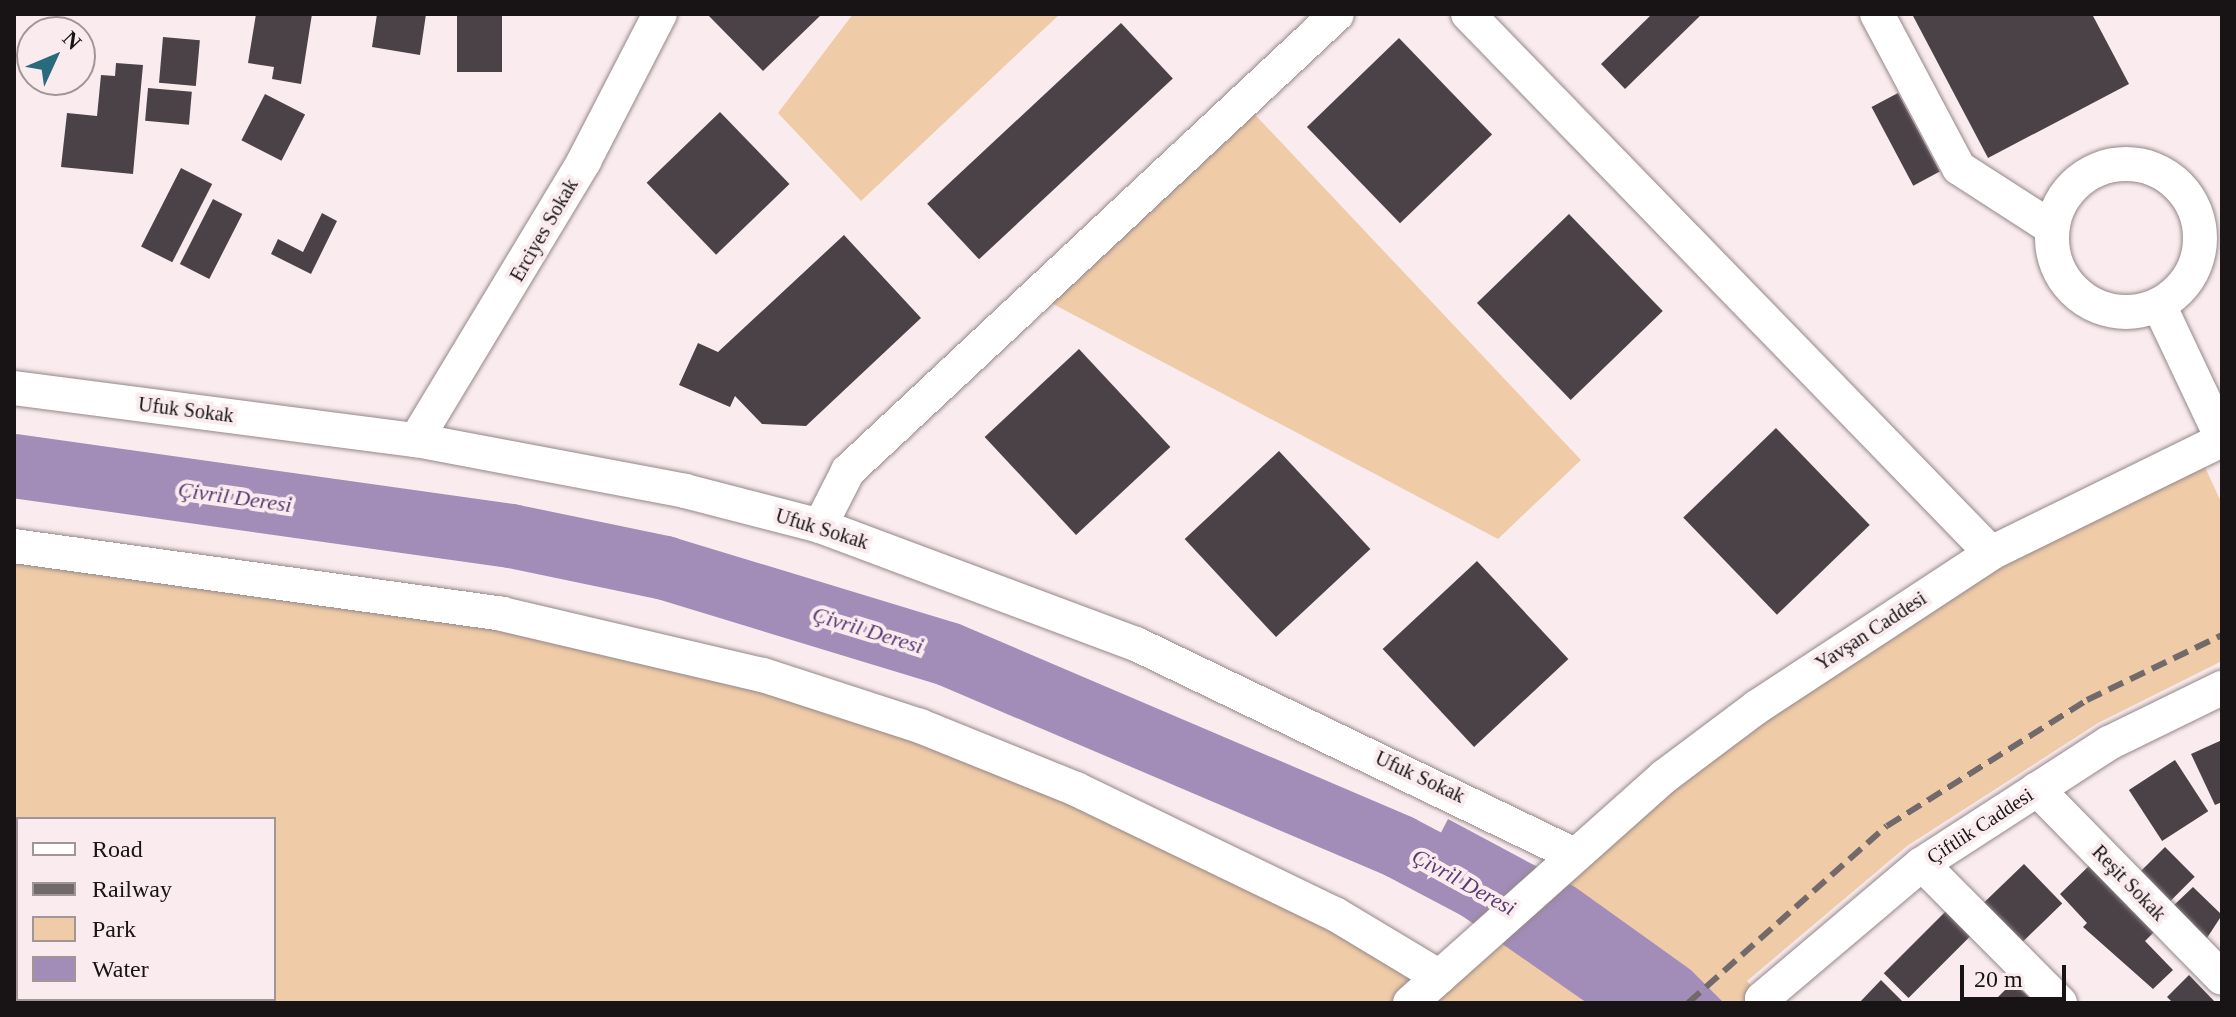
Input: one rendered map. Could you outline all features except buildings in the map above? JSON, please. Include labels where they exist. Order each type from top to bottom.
[{"type":"street","name":"Erciyes Sokak","points":[[416,440],[584,161],[660,14]]},
{"type":"street","points":[[820,526],[848,471],[1337,14]]},
{"type":"street","points":[[1468,14],[1991,553]]},
{"type":"street","points":[[1877,14],[1959,168],[2052,228]]},
{"type":"street","points":[[2148,167],[2176,183],[2194,209],[2198,257],[2184,286],[2159,305],[2120,312],[2082,298],[2058,267],[2052,228],[2068,191],[2100,168],[2148,167]]},
{"type":"street","points":[[2159,305],[2222,439]]},
{"type":"street","name":"Ufuk Sokak","points":[[14,388],[416,440],[685,491],[820,526],[1136,644],[1564,864]]},
{"type":"street","name":"Yavşan Caddesi","points":[[1410,1003],[1564,864],[1757,707],[1991,553],[2222,439]]},
{"type":"street","points":[[14,546],[502,614],[654,644],[763,675],[920,726],[1076,789],[1335,914],[1440,977]]},
{"type":"street","name":"Çiftlik Caddesi","points":[[1764,1001],[1922,864],[2109,743],[2222,688]]},
{"type":"street","name":"Reşit Sokak","points":[[2037,789],[2222,978]]},
{"type":"street","points":[[1922,864],[2060,1003]]},
{"type":"green space","points":[[853,14],[1060,14],[861,201],[778,113]]},
{"type":"green space","points":[[1243,102],[1581,460],[1498,539],[1036,295]]},
{"type":"green space","points":[[2198,452],[2222,504],[2222,661],[2098,723],[1907,846],[1747,981],[1765,1003],[1724,1003],[1691,970],[1553,874],[1757,707]]},
{"type":"green space","points":[[14,546],[374,594],[920,726],[1440,976],[1489,932],[1587,1003],[14,1003]]},
{"type":"water","points":[[1448,819],[1575,887],[1691,970],[1724,1003],[1587,1003],[1415,883]]},
{"type":"waterway","name":"Çivril Deresi","points":[[14,466],[511,536],[665,568],[948,654],[1400,847],[1499,899],[1652,1003]]},
{"type":"railway","points":[[1688,1003],[1887,826],[2087,700],[2222,635]]}]
